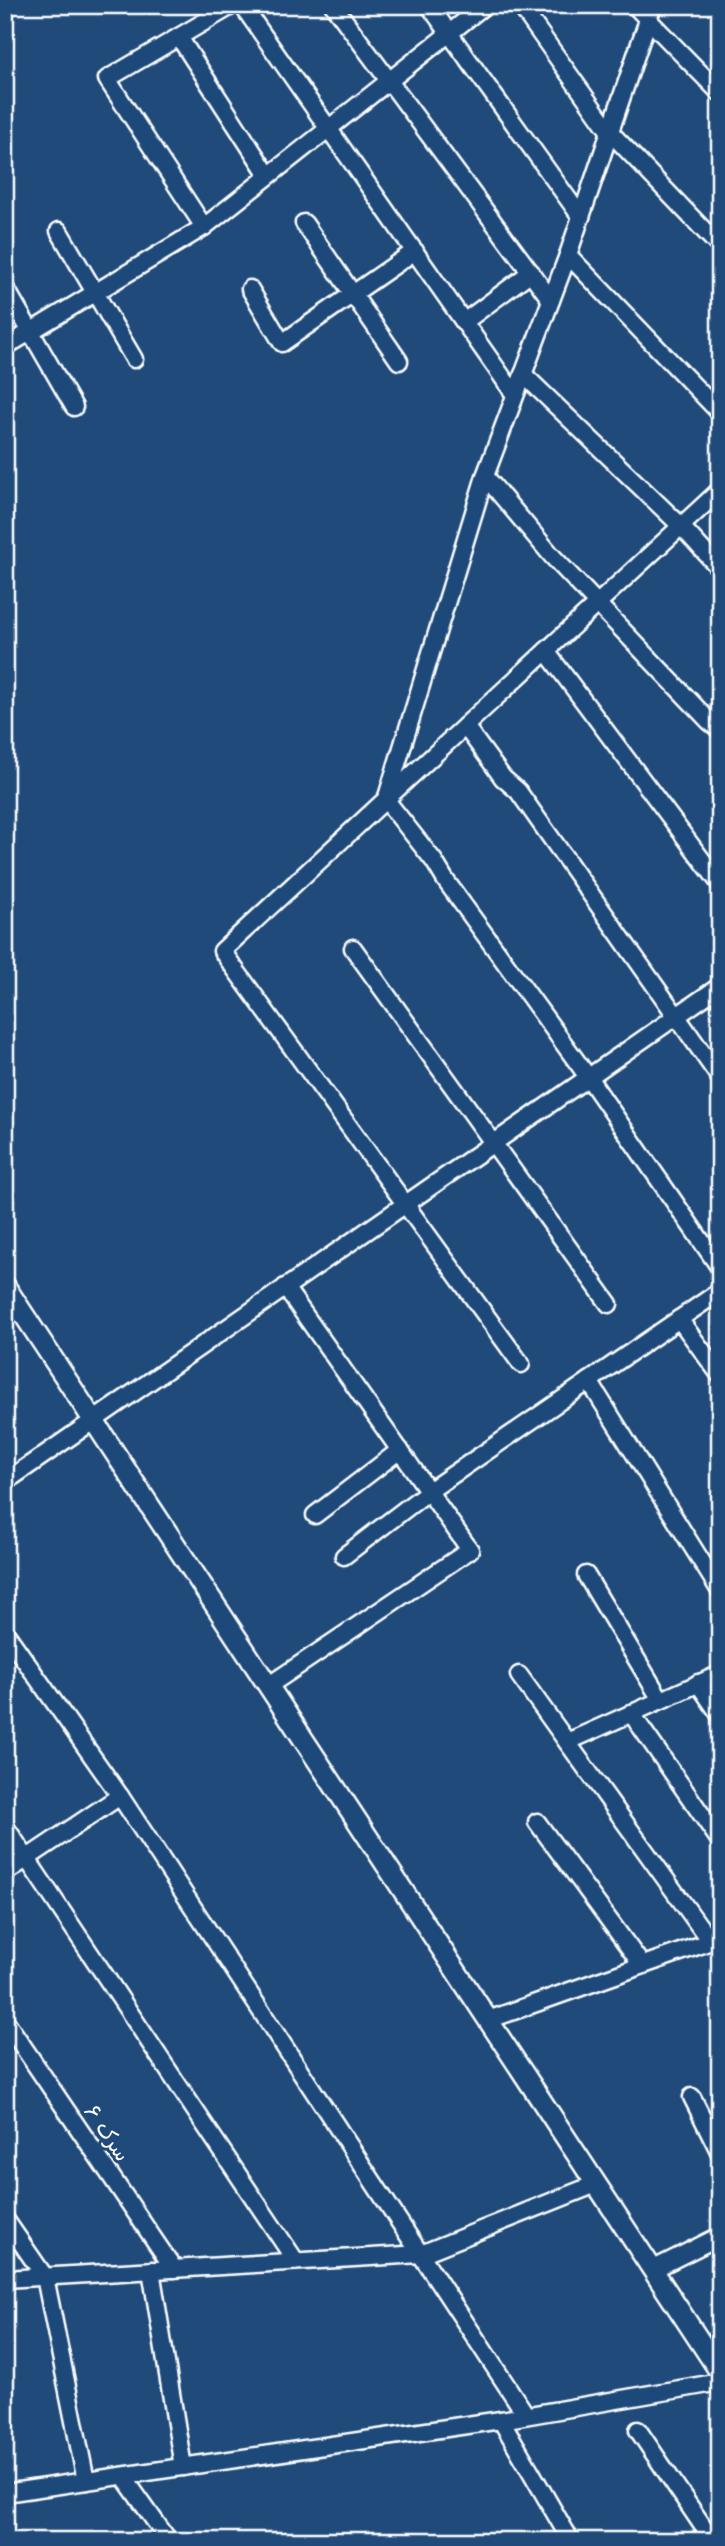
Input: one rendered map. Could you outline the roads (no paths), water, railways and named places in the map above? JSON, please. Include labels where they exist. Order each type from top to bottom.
[{"type":"main road","points":[[5,1286],[720,2372]]},
{"type":"street","points":[[204,227],[107,79],[233,5]]},
{"type":"street","points":[[242,5],[515,395]]},
{"type":"street","points":[[334,5],[551,300]]},
{"type":"street","points":[[429,5],[582,217]]},
{"type":"street","points":[[5,347],[204,227],[485,5]]},
{"type":"street","points":[[520,5],[610,132],[720,247]]},
{"type":"street","points":[[634,5],[650,12],[720,93]]},
{"type":"street","points":[[386,800],[485,476],[582,217],[650,12]]},
{"type":"street","points":[[179,37],[268,175]]},
{"type":"street","points":[[304,223],[399,361]]},
{"type":"street","points":[[59,231],[134,359]]},
{"type":"street","points":[[250,289],[282,343],[415,251]]},
{"type":"street","points":[[568,255],[720,413]]},
{"type":"street","points":[[464,322],[531,272]]},
{"type":"street","points":[[5,286],[74,407]]},
{"type":"street","points":[[523,374],[681,526],[720,569]]},
{"type":"street","points":[[485,476],[553,557],[720,730]]},
{"type":"street","points":[[522,1364],[222,951],[720,490]]},
{"type":"street","points":[[546,651],[720,884]]},
{"type":"street","points":[[465,726],[503,778],[518,791],[720,1078]]},
{"type":"street","points":[[386,800],[434,861],[720,1268]]},
{"type":"street","points":[[353,948],[609,1304]]},
{"type":"street","points":[[5,1482],[720,986]]},
{"type":"street","points":[[268,1686],[470,1550],[285,1287]]},
{"type":"street","points":[[344,1556],[429,1491],[720,1292]]},
{"type":"street","points":[[680,1319],[720,1375]]},
{"type":"street","points":[[589,1381],[720,1591]]},
{"type":"street","points":[[315,1515],[400,1450]]},
{"type":"street","points":[[586,1575],[661,1700]]},
{"type":"street","points":[[5,1632],[120,1796],[526,2415]]},
{"type":"street","points":[[567,1742],[720,1674]]},
{"type":"street","points":[[488,2020],[715,1939],[519,1675]]},
{"type":"street","points":[[698,1683],[720,1715]]},
{"type":"street","points":[[631,1713],[720,1841]]},
{"type":"street","points":[[5,1873],[120,1796]]},
{"type":"street","points":[[537,1822],[642,1965]]},
{"type":"street","points":[[5,1826],[295,2260]]},
{"type":"street","name":"سرک ۶","points":[[5,2020],[174,2269]]},
{"type":"street","points":[[692,2097],[720,2154]]},
{"type":"street","points":[[5,2279],[421,2253],[596,2184]]},
{"type":"street","points":[[5,2219],[45,2277],[86,2481]]},
{"type":"street","points":[[652,2270],[720,2236]]},
{"type":"street","points":[[151,2270],[183,2467]]},
{"type":"street","points":[[5,2493],[501,2420],[720,2382]]},
{"type":"street","points":[[501,2420],[571,2541]]},
{"type":"street","points":[[638,2430],[713,2541]]},
{"type":"street","points":[[123,2476],[169,2541]]}]
